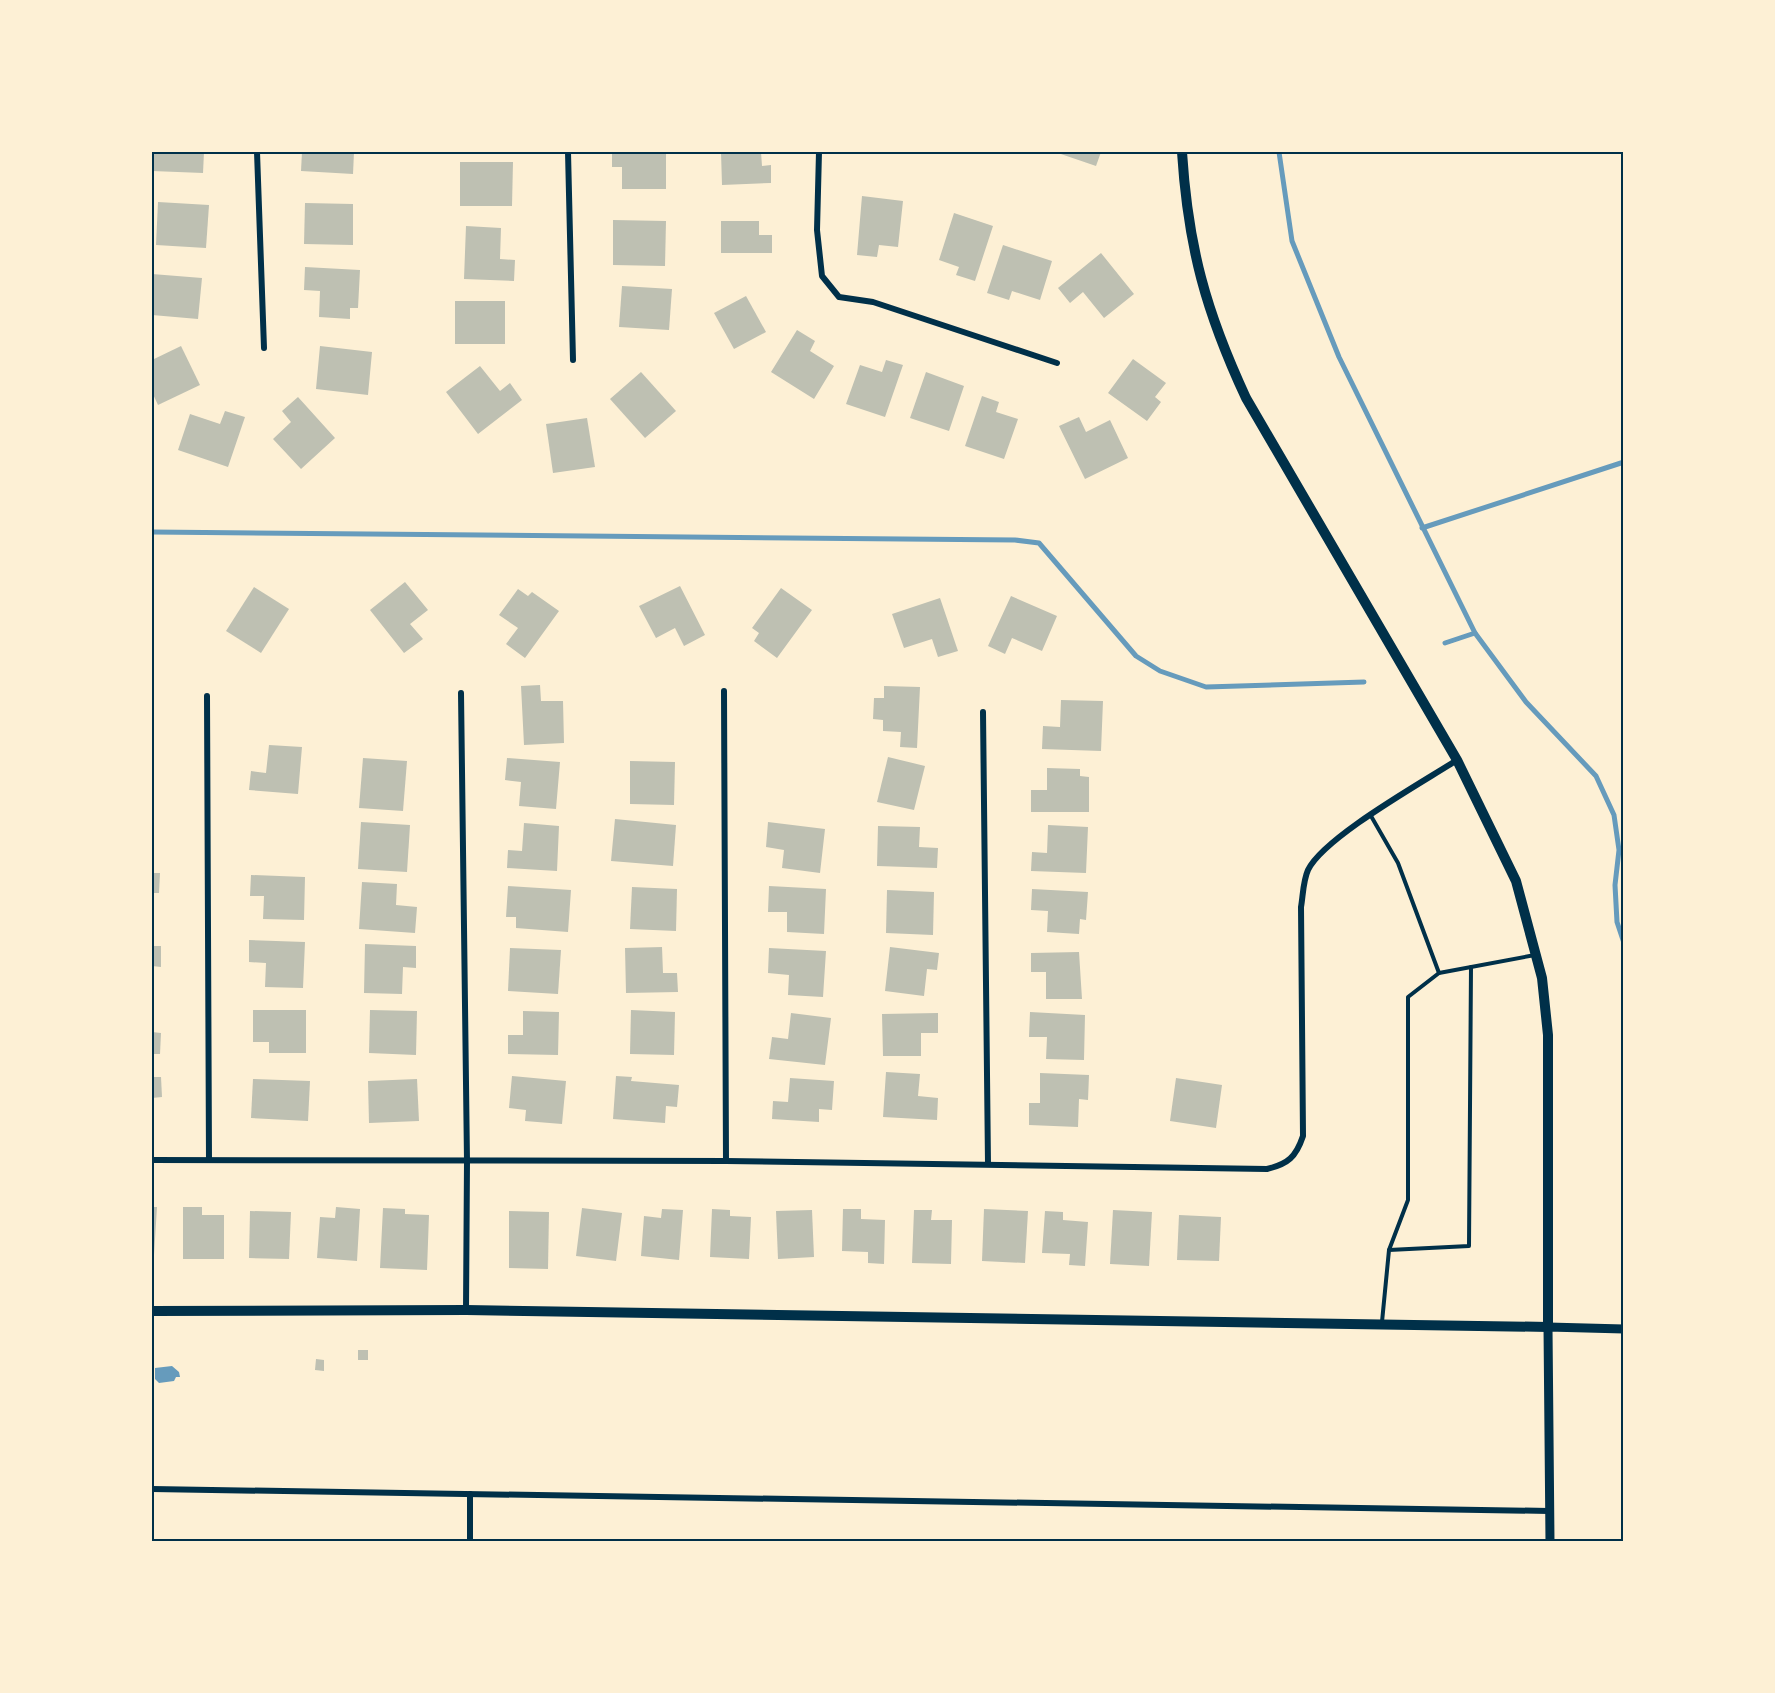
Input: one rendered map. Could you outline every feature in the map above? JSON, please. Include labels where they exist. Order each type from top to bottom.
[{"type":"main road","points":[[152,1311],[466,1310],[1548,1327],[1548,1035],[1542,978],[1516,881],[1457,760],[1246,398],[1220,342],[1201,282],[1186,212],[1182,152]]},
{"type":"street","points":[[257,152],[264,348]]},
{"type":"street","points":[[568,152],[573,360]]},
{"type":"street","points":[[819,152],[817,230],[822,276],[839,297],[873,302],[1057,363]]},
{"type":"street","points":[[724,692],[726,1161]]},
{"type":"street","points":[[461,693],[467,1161],[466,1310]]},
{"type":"street","points":[[207,696],[209,1160]]},
{"type":"street","points":[[983,712],[988,1164]]},
{"type":"street","points":[[152,1160],[726,1161],[1267,1168],[1285,1165],[1298,1152],[1303,1136],[1301,907],[1308,871],[1322,851],[1457,760]]},
{"type":"street","points":[[1550,1542],[1548,1327],[1623,1329]]},
{"type":"street","points":[[152,1489],[1549,1511]]},
{"type":"street","points":[[470,1494],[470,1542]]},
{"type":"lane","points":[[1371,816],[1398,863],[1439,973]]},
{"type":"lane","points":[[1382,1325],[1389,1250],[1408,1200],[1407,997],[1439,973],[1536,955]]},
{"type":"lane","points":[[1389,1250],[1469,1246],[1471,967]]},
{"type":"water","points":[[172,1366],[179,1372],[180,1377],[176,1377],[174,1381],[159,1383],[155,1379],[155,1368]]},
{"type":"building","points":[[152,152],[204,152],[203,173],[152,171]]},
{"type":"building","points":[[302,152],[354,152],[353,174],[301,171]]},
{"type":"building","points":[[612,152],[666,152],[666,189],[622,189],[622,167],[612,167]]},
{"type":"building","points":[[721,152],[761,152],[762,166],[771,165],[771,183],[722,185]]},
{"type":"building","points":[[1055,152],[1101,152],[1096,166]]},
{"type":"building","points":[[460,162],[513,162],[512,206],[460,206]]},
{"type":"building","points":[[862,196],[903,201],[898,247],[879,245],[877,257],[857,255]]},
{"type":"building","points":[[158,202],[209,205],[206,248],[156,245]]},
{"type":"building","points":[[305,203],[353,204],[353,245],[304,244]]},
{"type":"building","points":[[954,213],[993,226],[975,281],[956,275],[959,267],[939,260]]},
{"type":"building","points":[[613,220],[666,221],[665,266],[613,265]]},
{"type":"building","points":[[721,221],[759,221],[759,235],[772,235],[772,253],[721,253]]},
{"type":"building","points":[[466,226],[501,228],[500,259],[515,260],[514,281],[464,279]]},
{"type":"building","points":[[1003,245],[1052,261],[1040,300],[1012,291],[1009,300],[987,293]]},
{"type":"building","points":[[1101,253],[1134,294],[1104,318],[1083,292],[1070,303],[1058,288]]},
{"type":"building","points":[[305,267],[360,270],[358,308],[350,308],[350,319],[319,317],[320,291],[304,290]]},
{"type":"building","points":[[152,274],[202,278],[198,319],[152,315]]},
{"type":"building","points":[[622,286],[672,289],[669,330],[619,327]]},
{"type":"building","points":[[746,296],[766,332],[734,349],[714,313]]},
{"type":"building","points":[[455,301],[505,301],[505,344],[455,344]]},
{"type":"building","points":[[797,330],[815,341],[810,351],[834,366],[814,399],[771,372]]},
{"type":"building","points":[[181,346],[200,385],[158,405],[152,392],[152,360]]},
{"type":"building","points":[[320,346],[372,352],[368,395],[316,389]]},
{"type":"building","points":[[1133,359],[1166,383],[1155,397],[1161,402],[1147,421],[1108,393]]},
{"type":"building","points":[[886,360],[903,365],[885,417],[846,404],[860,365],[882,372]]},
{"type":"building","points":[[480,366],[500,391],[510,383],[522,400],[478,434],[446,392]]},
{"type":"building","points":[[641,372],[676,411],[645,438],[610,399]]},
{"type":"building","points":[[926,372],[964,386],[949,431],[910,418]]},
{"type":"building","points":[[982,396],[999,402],[996,412],[1018,419],[1004,459],[965,446]]},
{"type":"building","points":[[298,397],[335,438],[301,469],[273,439],[291,422],[282,411]]},
{"type":"building","points":[[225,411],[245,417],[228,467],[178,450],[190,414],[220,424]]},
{"type":"building","points":[[1079,417],[1086,432],[1110,420],[1128,458],[1085,479],[1059,426]]},
{"type":"building","points":[[587,418],[595,467],[553,473],[546,424]]},
{"type":"building","points":[[405,582],[428,610],[410,624],[423,639],[404,653],[370,610]]},
{"type":"building","points":[[680,586],[705,635],[684,646],[675,628],[656,638],[639,606]]},
{"type":"building","points":[[254,587],[289,609],[261,653],[226,631]]},
{"type":"building","points":[[781,588],[812,610],[777,658],[754,641],[759,633],[752,628]]},
{"type":"building","points":[[518,589],[528,596],[532,592],[559,611],[525,658],[506,644],[518,628],[499,615]]},
{"type":"building","points":[[1011,596],[1057,616],[1042,651],[1012,638],[1005,654],[988,646]]},
{"type":"building","points":[[940,598],[958,651],[938,657],[932,639],[904,648],[892,614]]},
{"type":"building","points":[[540,685],[541,701],[563,701],[564,743],[524,745],[521,686]]},
{"type":"building","points":[[884,686],[920,687],[917,748],[900,747],[901,732],[883,731],[883,720],[873,719],[874,698],[884,698]]},
{"type":"building","points":[[1061,700],[1103,701],[1101,751],[1042,749],[1043,726],[1060,727]]},
{"type":"building","points":[[269,745],[302,747],[298,794],[249,790],[251,771],[266,773]]},
{"type":"building","points":[[888,757],[925,766],[914,810],[877,802]]},
{"type":"building","points":[[363,758],[407,761],[403,811],[359,808]]},
{"type":"building","points":[[507,758],[560,762],[556,809],[519,806],[521,782],[505,780]]},
{"type":"building","points":[[630,761],[675,762],[674,805],[630,804]]},
{"type":"building","points":[[1047,768],[1080,769],[1080,776],[1089,777],[1089,812],[1031,812],[1031,790],[1047,790]]},
{"type":"building","points":[[615,819],[676,825],[673,866],[611,861]]},
{"type":"building","points":[[361,822],[410,825],[407,872],[358,869]]},
{"type":"building","points":[[768,822],[825,829],[820,873],[782,868],[784,850],[766,847]]},
{"type":"building","points":[[524,823],[559,826],[557,871],[507,868],[508,850],[522,851]]},
{"type":"building","points":[[1048,825],[1088,827],[1086,873],[1031,871],[1032,852],[1047,853]]},
{"type":"building","points":[[878,826],[920,827],[919,847],[938,848],[937,868],[877,866]]},
{"type":"building","points":[[152,873],[160,873],[159,893],[152,893]]},
{"type":"building","points":[[251,875],[305,877],[304,920],[263,919],[264,896],[250,896]]},
{"type":"building","points":[[362,882],[397,884],[396,905],[417,907],[415,933],[359,929]]},
{"type":"building","points":[[508,886],[571,890],[568,932],[516,928],[516,917],[506,917]]},
{"type":"building","points":[[769,886],[826,889],[824,934],[787,932],[787,912],[768,912]]},
{"type":"building","points":[[632,887],[677,889],[676,931],[630,929]]},
{"type":"building","points":[[1032,889],[1088,892],[1086,920],[1080,919],[1079,934],[1047,932],[1048,911],[1031,910]]},
{"type":"building","points":[[887,890],[934,892],[933,935],[886,933]]},
{"type":"building","points":[[249,940],[305,942],[303,988],[265,987],[266,963],[249,962]]},
{"type":"building","points":[[365,944],[416,946],[416,968],[403,967],[402,994],[364,993]]},
{"type":"building","points":[[152,946],[161,946],[161,967],[152,966]]},
{"type":"building","points":[[662,947],[663,973],[677,973],[678,992],[626,993],[625,948]]},
{"type":"building","points":[[890,947],[939,953],[937,970],[927,969],[924,996],[885,991]]},
{"type":"building","points":[[510,948],[561,950],[558,994],[508,991]]},
{"type":"building","points":[[769,948],[826,951],[823,997],[788,995],[789,975],[768,973]]},
{"type":"building","points":[[1079,952],[1082,999],[1046,999],[1046,972],[1031,972],[1031,953]]},
{"type":"building","points":[[253,1010],[306,1010],[306,1053],[269,1053],[269,1042],[253,1042]]},
{"type":"building","points":[[370,1010],[417,1011],[416,1055],[369,1053]]},
{"type":"building","points":[[631,1010],[675,1012],[674,1055],[630,1054]]},
{"type":"building","points":[[523,1011],[559,1012],[558,1055],[508,1054],[508,1035],[523,1035]]},
{"type":"building","points":[[1030,1012],[1085,1015],[1084,1060],[1046,1059],[1047,1037],[1029,1037]]},
{"type":"building","points":[[791,1013],[831,1018],[825,1065],[769,1059],[772,1037],[788,1039]]},
{"type":"building","points":[[938,1013],[938,1033],[921,1033],[921,1056],[883,1056],[882,1014]]},
{"type":"building","points":[[152,1032],[161,1033],[160,1054],[152,1054]]},
{"type":"building","points":[[886,1072],[920,1074],[918,1096],[938,1098],[937,1120],[883,1117]]},
{"type":"building","points":[[1040,1073],[1089,1075],[1088,1100],[1079,1099],[1078,1127],[1029,1125],[1029,1103],[1040,1103]]},
{"type":"building","points":[[512,1076],[566,1081],[562,1124],[525,1121],[526,1110],[509,1108]]},
{"type":"building","points":[[616,1076],[632,1077],[631,1081],[679,1085],[677,1107],[666,1106],[665,1123],[613,1119]]},
{"type":"building","points":[[152,1077],[161,1077],[162,1097],[152,1098]]},
{"type":"building","points":[[790,1078],[834,1081],[832,1110],[819,1109],[819,1122],[772,1119],[773,1101],[788,1102]]},
{"type":"building","points":[[1176,1078],[1222,1085],[1216,1128],[1170,1121]]},
{"type":"building","points":[[253,1079],[310,1081],[308,1121],[251,1118]]},
{"type":"building","points":[[417,1079],[419,1121],[369,1123],[368,1081]]},
{"type":"building","points":[[152,1207],[157,1207],[154,1255],[152,1255]]},
{"type":"building","points":[[183,1207],[202,1207],[202,1215],[224,1215],[224,1259],[183,1259]]},
{"type":"building","points":[[336,1207],[360,1209],[357,1261],[317,1258],[320,1217],[335,1218]]},
{"type":"building","points":[[383,1208],[405,1209],[405,1214],[429,1215],[427,1270],[380,1268]]},
{"type":"building","points":[[582,1208],[622,1213],[616,1261],[576,1256]]},
{"type":"building","points":[[662,1209],[683,1210],[679,1260],[641,1256],[644,1216],[661,1218]]},
{"type":"building","points":[[712,1209],[730,1210],[730,1216],[751,1217],[749,1259],[710,1257]]},
{"type":"building","points":[[843,1209],[861,1209],[861,1219],[885,1220],[884,1264],[868,1263],[868,1252],[842,1251]]},
{"type":"building","points":[[984,1209],[1028,1211],[1025,1263],[982,1261]]},
{"type":"building","points":[[812,1210],[814,1257],[778,1259],[776,1211]]},
{"type":"building","points":[[914,1210],[932,1210],[931,1220],[952,1220],[951,1264],[912,1263]]},
{"type":"building","points":[[1113,1210],[1152,1212],[1149,1266],[1110,1264]]},
{"type":"building","points":[[250,1211],[291,1212],[289,1259],[249,1258]]},
{"type":"building","points":[[509,1211],[549,1212],[548,1269],[509,1268]]},
{"type":"building","points":[[1045,1211],[1063,1212],[1063,1220],[1088,1222],[1085,1266],[1069,1265],[1070,1254],[1042,1253]]},
{"type":"building","points":[[1179,1215],[1221,1217],[1219,1261],[1177,1260]]},
{"type":"building","points":[[358,1350],[368,1350],[368,1360],[358,1360]]},
{"type":"building","points":[[316,1359],[324,1360],[324,1371],[315,1370]]},
{"type":"waterway","points":[[1279,152],[1292,241],[1339,357],[1475,633],[1526,702],[1596,776],[1614,815],[1619,850],[1615,885],[1617,922],[1624,943]]},
{"type":"waterway","points":[[1422,528],[1624,462]]},
{"type":"waterway","points":[[152,532],[1015,540],[1039,543],[1136,656],[1160,671],[1206,687],[1364,682]]},
{"type":"waterway","points":[[1445,643],[1475,633]]}]
